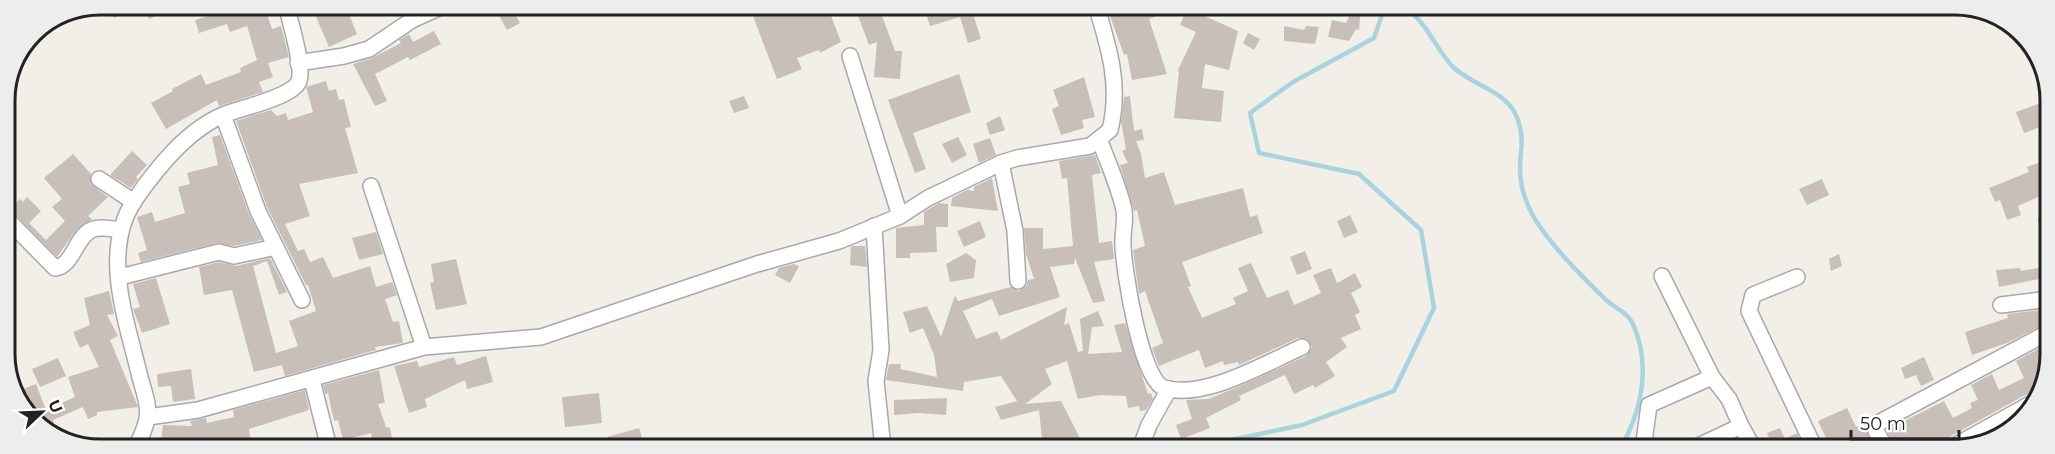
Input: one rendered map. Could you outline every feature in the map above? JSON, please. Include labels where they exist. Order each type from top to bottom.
[{"type":"street","points":[[139,439],[148,417],[120,277],[117,247],[120,230],[134,202],[170,155],[190,137],[223,115],[258,104],[294,88],[299,80],[298,63],[288,15]]},
{"type":"street","points":[[298,63],[344,56],[369,49],[423,15]]},
{"type":"street","points":[[148,417],[198,410],[424,347],[541,337],[757,264],[839,241],[900,216],[928,198],[1001,163],[1017,158],[1090,146],[1100,141],[1110,130],[1116,87],[1113,59],[1099,15]]},
{"type":"street","points":[[850,56],[900,216]]},
{"type":"street","points":[[223,115],[258,211],[302,300]]},
{"type":"street","points":[[1100,141],[1123,207],[1122,244],[1126,278],[1144,354],[1157,383],[1169,389],[1182,390],[1226,382],[1302,347]]},
{"type":"street","points":[[1001,163],[1015,231],[1018,281]]},
{"type":"street","points":[[99,179],[134,202]]},
{"type":"street","points":[[371,186],[424,347]]},
{"type":"street","points":[[874,226],[881,350],[876,381],[882,439]]},
{"type":"street","points":[[15,227],[54,268],[64,265],[88,231],[99,228],[120,230]]},
{"type":"street","points":[[120,277],[219,252],[234,256],[276,248]]},
{"type":"street","points":[[1662,276],[1712,377],[1729,399],[1748,439]]},
{"type":"street","points":[[1797,277],[1753,296],[1749,311],[1810,439]]},
{"type":"street","points":[[2001,305],[2040,300]]},
{"type":"street","points":[[1880,439],[1876,431],[1877,424],[2040,337]]},
{"type":"street","points":[[1644,439],[1649,405],[1712,377]]},
{"type":"street","points":[[312,380],[327,439]]},
{"type":"street","points":[[1144,439],[1169,389]]},
{"type":"street","points":[[1970,437],[2018,411]]},
{"type":"street","points":[[1713,439],[1741,426]]},
{"type":"building","points":[[212,15],[267,15],[272,29],[281,26],[289,57],[268,63],[273,77],[259,82],[263,92],[219,106],[217,100],[166,129],[151,103],[201,74],[206,85],[241,72],[240,68],[257,60],[247,26],[230,32],[227,24],[199,33],[195,20]]},
{"type":"building","points":[[315,15],[349,15],[357,34],[329,47]]},
{"type":"building","points":[[499,15],[516,15],[520,23],[507,30]]},
{"type":"building","points":[[753,15],[831,15],[841,42],[820,53],[819,50],[797,58],[802,69],[777,79]]},
{"type":"building","points":[[858,15],[882,15],[895,51],[902,51],[900,79],[874,77],[877,42],[869,45]]},
{"type":"building","points":[[926,15],[978,15],[974,17],[981,39],[968,43],[960,17],[930,26]]},
{"type":"building","points":[[1110,15],[1159,15],[1149,19],[1167,74],[1132,80],[1127,54],[1124,55]]},
{"type":"building","points":[[1184,15],[1203,15],[1238,31],[1229,70],[1205,64],[1202,88],[1224,91],[1221,122],[1174,118],[1179,71],[1177,72],[1196,32],[1180,25]]},
{"type":"building","points":[[1350,15],[1360,15],[1359,30],[1356,29],[1349,41],[1328,37],[1332,20],[1346,23]]},
{"type":"building","points":[[1284,26],[1304,30],[1306,26],[1319,27],[1315,44],[1284,41]]},
{"type":"building","points":[[434,31],[441,44],[410,60],[408,57],[375,74],[387,101],[375,106],[353,64],[372,58],[401,43],[399,40],[409,34],[413,42]]},
{"type":"building","points":[[1248,33],[1260,39],[1254,50],[1243,43]]},
{"type":"building","points":[[959,74],[971,112],[913,133],[926,169],[915,173],[888,100]]},
{"type":"building","points":[[1084,77],[1095,117],[1082,120],[1084,128],[1061,135],[1052,109],[1059,106],[1053,90]]},
{"type":"building","points":[[326,81],[329,91],[336,89],[339,100],[344,99],[351,127],[345,128],[358,173],[299,184],[310,216],[285,224],[298,251],[304,249],[310,262],[323,257],[333,278],[370,266],[376,287],[392,282],[397,295],[385,299],[393,322],[399,321],[403,343],[375,347],[376,350],[285,376],[282,365],[254,372],[232,290],[204,295],[199,267],[219,262],[236,266],[270,258],[287,292],[279,295],[267,261],[253,266],[276,353],[298,346],[289,321],[316,311],[308,285],[267,207],[236,121],[271,110],[277,116],[286,113],[288,120],[313,112],[306,87]]},
{"type":"building","points":[[744,96],[749,108],[734,113],[729,101]]},
{"type":"building","points":[[1130,96],[1134,131],[1142,129],[1144,140],[1136,141],[1145,178],[1164,172],[1175,205],[1243,188],[1250,217],[1257,215],[1263,233],[1182,262],[1191,286],[1188,287],[1202,318],[1236,304],[1233,298],[1248,291],[1238,268],[1251,263],[1267,298],[1288,290],[1294,305],[1321,293],[1313,275],[1331,268],[1337,283],[1355,273],[1362,287],[1351,293],[1360,312],[1355,315],[1361,329],[1341,338],[1347,347],[1326,362],[1335,376],[1315,388],[1313,385],[1294,394],[1285,375],[1239,396],[1241,400],[1206,418],[1210,428],[1181,439],[1176,425],[1192,419],[1186,400],[1208,399],[1238,387],[1306,356],[1312,347],[1307,339],[1298,338],[1239,365],[1238,362],[1224,365],[1223,361],[1205,368],[1199,350],[1159,366],[1152,348],[1163,343],[1145,291],[1139,294],[1133,250],[1145,246],[1137,210],[1134,211],[1120,165],[1128,163],[1122,151],[1126,149],[1121,122],[1124,97]]},
{"type":"building","points":[[2040,103],[2040,127],[2024,133],[2016,112]]},
{"type":"building","points":[[1000,116],[1005,130],[990,135],[986,123]]},
{"type":"building","points":[[220,135],[249,214],[262,240],[234,246],[217,243],[141,262],[138,253],[147,250],[137,217],[152,212],[155,222],[185,213],[178,187],[190,184],[187,173],[218,165],[212,137]]},
{"type":"building","points":[[958,137],[967,155],[952,163],[942,144]]},
{"type":"building","points":[[990,138],[996,155],[979,163],[973,144]]},
{"type":"building","points":[[132,151],[147,165],[136,177],[138,179],[131,188],[110,175]]},
{"type":"building","points":[[73,154],[91,174],[91,184],[108,197],[88,216],[92,219],[74,233],[57,257],[15,214],[15,204],[20,199],[23,202],[27,197],[41,211],[29,223],[46,240],[65,221],[52,207],[62,199],[44,178]]},
{"type":"building","points":[[1095,155],[1101,173],[1092,175],[1099,243],[1112,241],[1114,259],[1094,262],[1105,301],[1093,303],[1075,258],[1074,264],[1050,267],[1060,297],[999,316],[992,299],[963,311],[976,339],[997,331],[1001,340],[1067,307],[1064,325],[1069,323],[1078,352],[1083,351],[1080,319],[1098,311],[1104,326],[1092,327],[1088,354],[1122,352],[1114,325],[1125,323],[1148,394],[1151,393],[1153,399],[1146,410],[1140,411],[1139,406],[1128,408],[1126,396],[1100,395],[1078,399],[1067,361],[1045,369],[1052,384],[1025,404],[1061,401],[1080,439],[1042,439],[1039,410],[1001,420],[995,407],[1017,401],[1001,376],[964,382],[963,391],[886,380],[889,364],[901,364],[900,369],[937,377],[934,355],[923,328],[910,333],[903,312],[927,306],[941,337],[955,295],[958,301],[1011,287],[1019,291],[1026,286],[1028,280],[1034,279],[1026,254],[1024,228],[1043,228],[1043,249],[1073,246],[1067,178],[1062,179],[1059,161]]},
{"type":"building","points":[[2040,162],[2040,196],[2018,206],[2021,215],[2007,220],[2000,200],[1995,202],[1989,188],[2029,172],[2027,167]]},
{"type":"building","points":[[992,178],[998,211],[951,206],[952,198],[967,190],[974,191],[974,187]]},
{"type":"building","points":[[1822,179],[1829,195],[1807,205],[1799,189]]},
{"type":"building","points":[[939,203],[948,204],[948,227],[936,227],[937,252],[910,253],[910,258],[896,258],[896,228],[924,225],[924,212]]},
{"type":"building","points":[[1350,215],[1358,232],[1344,238],[1337,221]]},
{"type":"building","points":[[980,221],[986,237],[964,247],[957,231]]},
{"type":"building","points":[[376,232],[383,254],[359,260],[352,238]]},
{"type":"building","points":[[851,246],[865,246],[867,267],[850,265]]},
{"type":"building","points":[[1305,251],[1312,269],[1297,275],[1290,257]]},
{"type":"building","points":[[966,253],[976,260],[974,278],[950,282],[946,264]]},
{"type":"building","points":[[1839,254],[1842,266],[1831,271],[1829,259]]},
{"type":"building","points":[[456,259],[467,304],[436,310],[430,283],[434,282],[431,264]]},
{"type":"building","points":[[794,264],[799,266],[790,283],[775,275],[779,268]]},
{"type":"building","points":[[2020,268],[2021,271],[2040,268],[2040,279],[1999,287],[1996,270]]},
{"type":"building","points":[[156,278],[170,324],[142,333],[133,309],[140,307],[133,284]]},
{"type":"building","points":[[109,291],[114,314],[107,315],[118,336],[110,340],[138,407],[97,412],[97,415],[88,419],[83,407],[53,420],[55,426],[40,414],[22,389],[36,384],[46,410],[75,397],[68,377],[99,367],[88,344],[80,348],[73,332],[90,325],[84,298]]},
{"type":"building","points":[[2040,310],[2040,326],[2007,343],[1972,355],[1965,332],[2008,318],[2007,314]]},
{"type":"building","points":[[2040,348],[2038,371],[2030,395],[2025,395],[1946,439],[1891,439],[1886,430],[1944,401],[1953,418],[1972,408],[1970,403],[1978,400],[1971,385],[1992,374],[1999,390],[2024,378],[2016,361]]},
{"type":"building","points":[[486,356],[493,382],[467,389],[465,380],[425,399],[427,407],[409,413],[394,366],[417,361],[419,367],[454,357],[457,365]]},
{"type":"building","points":[[1924,357],[1934,380],[1921,386],[1916,375],[1905,379],[1901,368]]},
{"type":"building","points":[[58,358],[66,376],[40,387],[32,369]]},
{"type":"building","points":[[191,369],[195,399],[173,402],[171,386],[158,387],[157,374]]},
{"type":"building","points":[[379,370],[385,403],[378,404],[386,427],[390,428],[392,439],[372,439],[371,433],[343,439],[338,420],[334,421],[328,393],[325,394],[323,385]]},
{"type":"building","points":[[305,390],[309,410],[249,429],[251,439],[161,439],[163,425],[192,426],[190,421],[206,418],[207,423],[234,417],[233,410]]},
{"type":"building","points":[[599,393],[602,423],[565,427],[562,397]]},
{"type":"building","points":[[947,398],[946,415],[918,413],[894,415],[894,400]]},
{"type":"building","points":[[1847,408],[1856,427],[1864,424],[1871,439],[1826,439],[1818,421]]},
{"type":"building","points":[[639,428],[642,439],[608,439],[607,437]]},
{"type":"building","points":[[1780,428],[1785,439],[1770,439],[1767,433]]},
{"type":"building","points":[[1797,433],[1800,439],[1785,439]]},
{"type":"waterway","points":[[1236,439],[1302,425],[1394,391],[1434,308],[1421,230],[1359,174],[1259,153],[1250,113],[1293,82],[1374,38],[1382,15]]},
{"type":"waterway","points":[[1414,15],[1453,67],[1461,74],[1499,95],[1513,110],[1521,134],[1521,183],[1533,215],[1543,232],[1569,262],[1633,324],[1639,342],[1643,372],[1640,399],[1625,439]]}]
